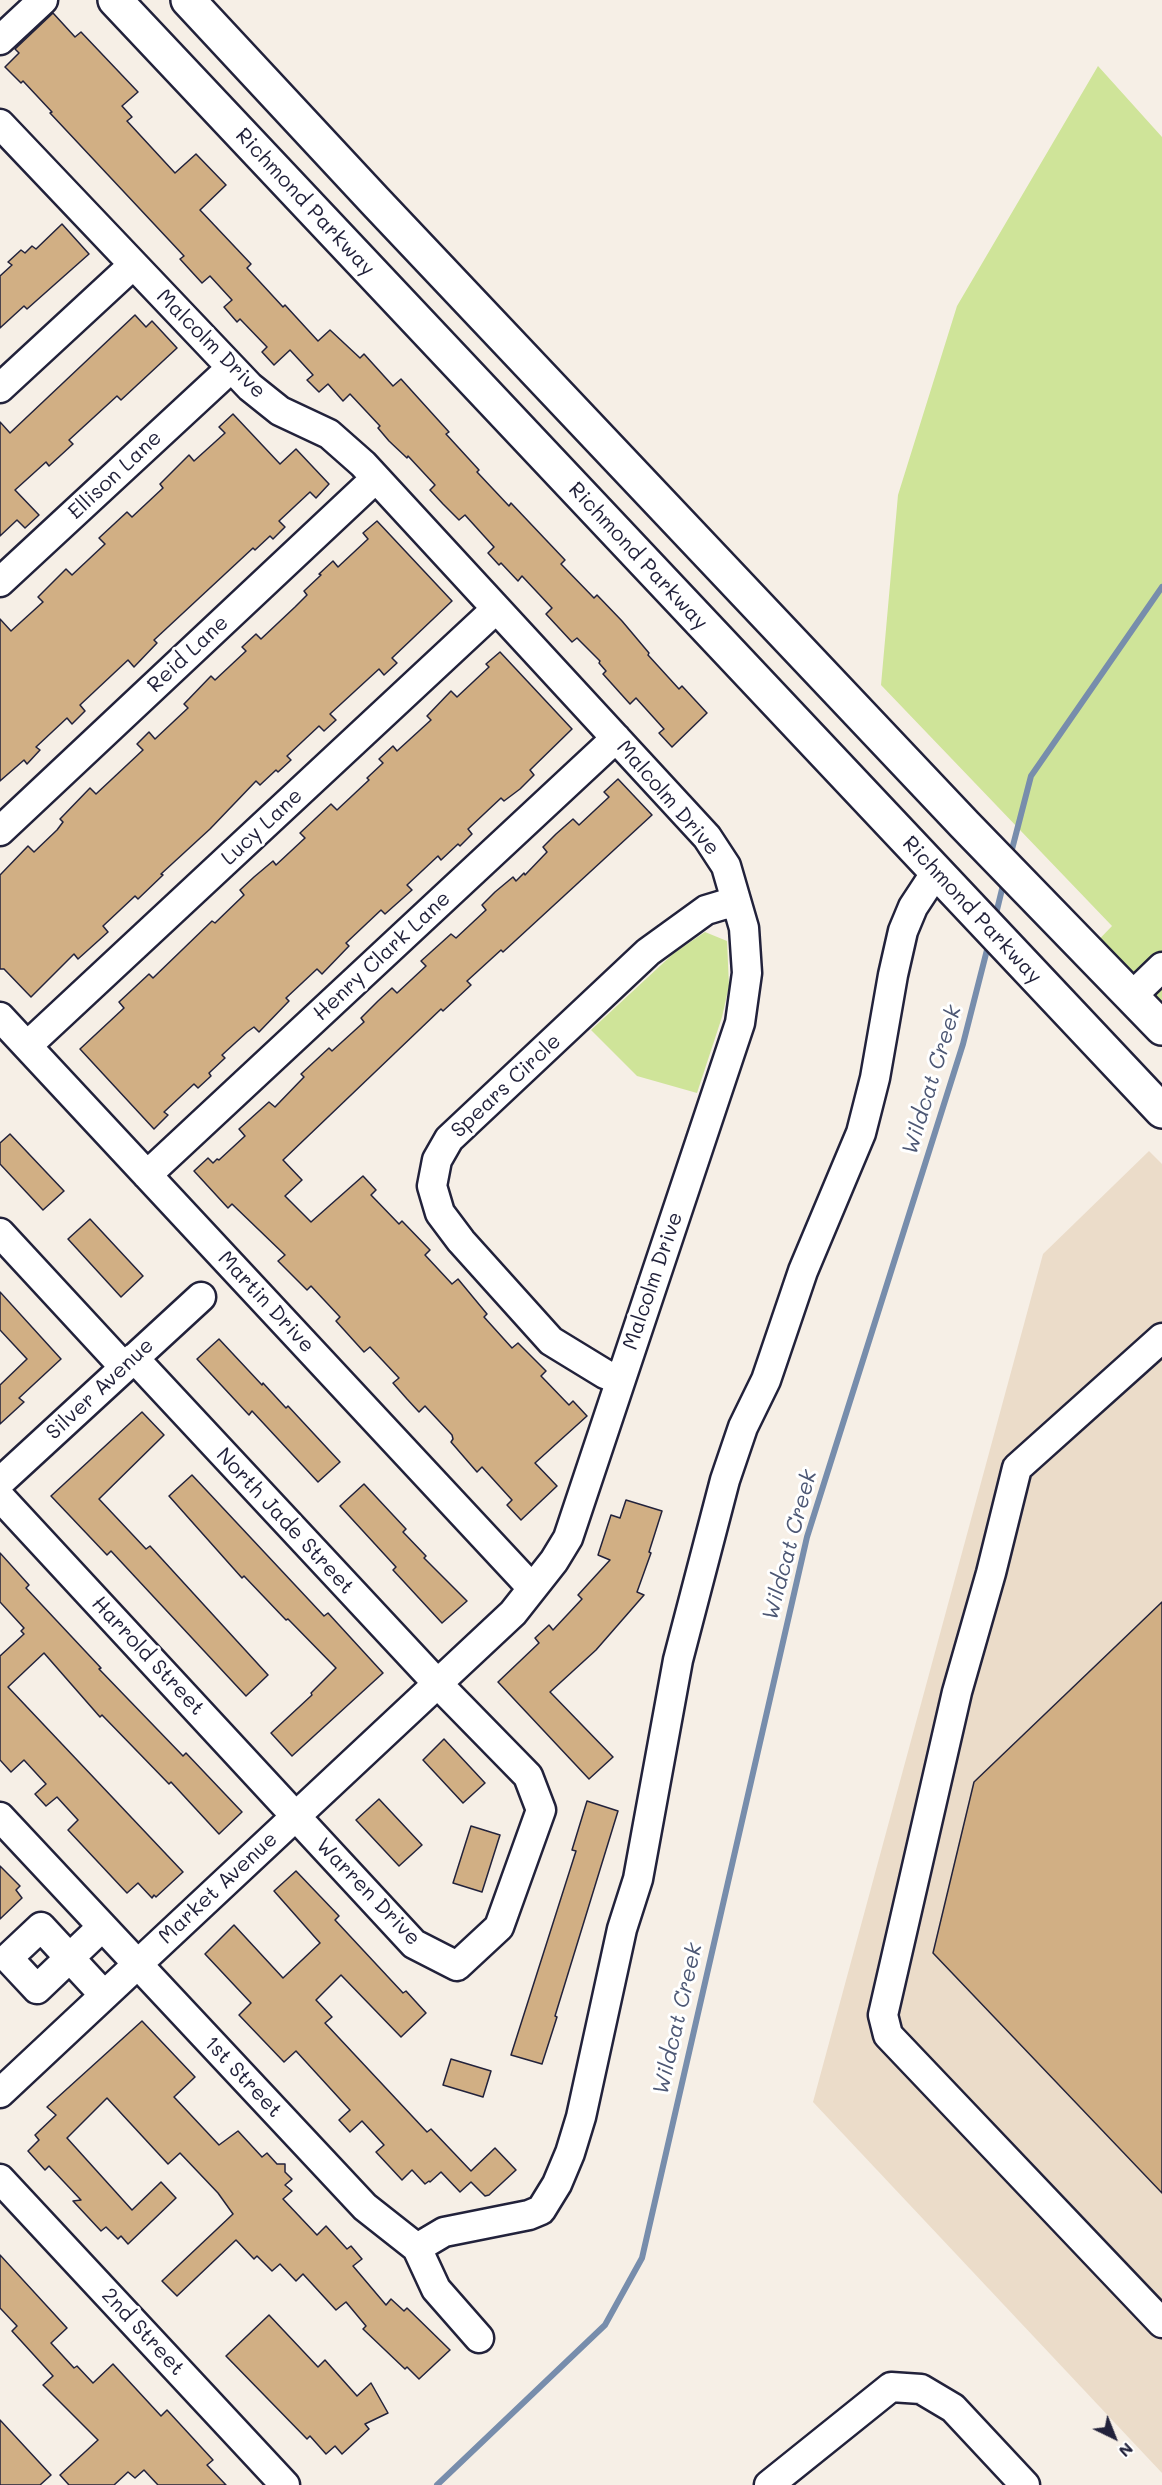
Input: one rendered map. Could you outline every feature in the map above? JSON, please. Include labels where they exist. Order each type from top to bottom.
[{"type":"highway","name":"Richmond Parkway","points":[[116,0],[1162,1111]]},
{"type":"highway","points":[[188,0],[965,825],[1162,1028]]},
{"type":"street","points":[[0,40],[43,0]]},
{"type":"street","name":"Malcolm Drive","points":[[0,124],[250,387],[280,411],[329,434],[376,478],[707,837],[726,866],[744,928],[747,973],[740,1023],[568,1538],[554,1561],[510,1616],[437,1683]]},
{"type":"street","points":[[0,388],[133,265]]},
{"type":"street","name":"Ellison Lane","points":[[0,582],[231,368]]},
{"type":"street","name":"Reid Lane","points":[[0,831],[376,478]]},
{"type":"street","name":"Lucy Lane","points":[[27,1046],[496,609]]},
{"type":"street","name":"Henry Clark Lane","points":[[147,1175],[616,738]]},
{"type":"street","points":[[417,2248],[444,2232],[529,2215],[541,2210],[557,2184],[570,2153],[582,2117],[622,1929],[638,1879],[678,1660],[725,1480],[743,1427],[766,1380],[803,1271],[861,1133],[875,1078],[892,975],[903,931],[913,907],[939,876]]},
{"type":"street","name":"Spears Circle","points":[[620,1380],[605,1374],[551,1341],[461,1241],[440,1213],[432,1186],[437,1160],[449,1138],[648,952],[706,910],[736,901]]},
{"type":"street","points":[[1132,996],[1162,967]]},
{"type":"street","name":"Martin Drive","points":[[0,1017],[532,1588]]},
{"type":"street","name":"North Jade Street","points":[[0,1233],[129,1362],[437,1683]]},
{"type":"street","name":"Silver Avenue","points":[[0,1482],[201,1297]]},
{"type":"street","points":[[1162,1338],[1017,1468],[991,1573],[957,1692],[883,2015],[888,2035],[1162,2323]]},
{"type":"street","name":"Harrold Street","points":[[0,1497],[295,1815]]},
{"type":"street","name":"Market Avenue","points":[[0,2093],[437,1683]]},
{"type":"street","name":"Warren Drive","points":[[295,1815],[414,1944],[457,1966],[499,1927],[541,1810],[528,1776],[437,1683]]},
{"type":"street","name":"1st Street","points":[[0,1817],[365,2207],[417,2248],[436,2289],[479,2338]]},
{"type":"street","points":[[102,1927],[69,1958],[104,1995]]},
{"type":"street","name":"2nd Street","points":[[0,2179],[285,2485]]},
{"type":"street","points":[[769,2485],[891,2387],[921,2388],[953,2408],[1025,2485]]},
{"type":"shaded area","points":[[1149,1151],[1162,1164],[1162,2473],[813,2102],[1043,1254]]},
{"type":"green space","points":[[1098,66],[1162,137],[1162,1030],[1087,952],[1112,926],[881,685],[898,495],[957,306]]},
{"type":"green space","points":[[705,932],[727,941],[729,986],[722,1017],[697,1093],[637,1076],[591,1030],[674,953]]},
{"type":"building","points":[[53,13],[75,37],[81,32],[138,92],[122,106],[132,117],[127,121],[175,173],[196,154],[226,185],[200,210],[251,264],[247,268],[283,307],[285,305],[318,341],[330,330],[360,358],[364,354],[393,386],[401,379],[449,432],[446,434],[479,470],[477,472],[509,506],[511,503],[565,560],[561,564],[594,598],[597,595],[679,689],[682,686],[707,713],[672,747],[659,733],[664,729],[636,698],[630,704],[603,674],[606,671],[599,663],[600,661],[577,638],[572,642],[546,614],[552,608],[522,576],[518,581],[501,563],[499,565],[488,553],[494,547],[465,515],[459,520],[443,504],[430,490],[435,485],[408,456],[407,458],[389,441],[378,428],[380,426],[350,394],[343,401],[328,384],[319,392],[307,380],[313,375],[290,350],[274,365],[262,352],[267,347],[240,319],[237,322],[224,307],[232,300],[210,276],[202,283],[180,259],[184,256],[23,81],[21,83],[5,67],[19,53],[15,49]]},
{"type":"building","points":[[62,224],[89,254],[27,309],[24,306],[0,328],[0,276],[12,265],[8,262],[21,250],[25,253],[32,246],[36,249]]},
{"type":"building","points":[[135,315],[146,327],[152,321],[177,348],[121,400],[117,396],[69,440],[73,444],[49,466],[46,462],[15,490],[39,515],[25,528],[17,520],[0,536],[0,422],[10,433]]},
{"type":"building","points":[[233,414],[280,464],[296,449],[329,484],[316,498],[310,492],[279,521],[285,527],[273,539],[270,536],[255,550],[253,548],[154,640],[157,643],[134,667],[128,660],[80,705],[85,711],[72,724],[67,718],[36,747],[40,750],[27,764],[24,760],[0,781],[0,619],[11,631],[43,602],[38,597],[66,569],[72,575],[105,544],[99,538],[127,512],[132,517],[163,488],[160,484],[189,455],[194,461],[225,433],[219,427]]},
{"type":"building","points":[[377,521],[452,601],[392,658],[397,663],[384,675],[379,669],[330,714],[336,720],[324,731],[319,726],[287,756],[291,760],[278,772],[276,770],[260,785],[256,781],[138,899],[135,896],[103,926],[108,932],[78,959],[74,954],[31,997],[4,969],[0,969],[0,875],[28,846],[34,852],[57,830],[63,822],[60,819],[90,788],[96,794],[143,750],[137,744],[149,732],[155,739],[188,708],[184,704],[211,676],[215,680],[246,651],[242,647],[256,634],[261,639],[295,607],[307,595],[304,591],[333,561],[338,567],[368,539],[363,533]]},
{"type":"building","points":[[500,652],[572,729],[530,770],[534,775],[520,789],[504,801],[501,798],[468,829],[472,834],[460,846],[458,844],[441,860],[438,856],[407,885],[412,890],[385,914],[381,910],[346,943],[349,946],[322,974],[317,969],[286,998],[289,1001],[259,1032],[254,1027],[222,1055],[225,1058],[209,1073],[211,1076],[198,1088],[194,1084],[164,1112],[168,1115],[154,1129],[80,1049],[124,1008],[119,1002],[149,974],[153,978],[212,921],[215,923],[244,895],[240,890],[273,861],[276,865],[305,838],[300,833],[331,804],[337,810],[369,780],[367,778],[383,763],[379,759],[393,746],[397,751],[431,720],[427,716],[451,691],[457,697],[489,667],[486,664]]},
{"type":"building","points":[[618,779],[652,815],[503,952],[501,950],[467,981],[471,985],[443,1011],[441,1009],[283,1160],[302,1180],[285,1196],[311,1222],[363,1176],[376,1190],[371,1195],[399,1224],[402,1221],[430,1250],[425,1255],[452,1284],[458,1279],[487,1314],[484,1317],[512,1348],[518,1343],[546,1371],[541,1376],[569,1405],[573,1401],[587,1416],[535,1463],[557,1486],[521,1520],[507,1505],[512,1500],[482,1467],[477,1472],[451,1442],[452,1435],[425,1406],[419,1412],[393,1383],[399,1378],[370,1347],[364,1352],[336,1321],[340,1317],[311,1286],[307,1290],[278,1261],[285,1255],[232,1204],[228,1208],[194,1171],[208,1158],[213,1163],[219,1160],[245,1136],[239,1129],[269,1102],[275,1107],[304,1077],[301,1074],[329,1048],[332,1051],[364,1022],[361,1018],[378,1001],[392,988],[397,993],[426,966],[421,961],[451,934],[456,938],[486,910],[482,905],[495,892],[513,877],[516,881],[524,873],[525,875],[547,852],[543,847],[556,834],[573,819],[579,825],[609,797],[604,792]]},
{"type":"building","points":[[10,1134],[64,1191],[43,1210],[0,1164],[0,1143]]},
{"type":"building","points":[[90,1219],[143,1276],[121,1297],[68,1239]]},
{"type":"building","points":[[0,1292],[61,1359],[19,1398],[24,1402],[0,1424],[0,1385],[27,1359],[0,1330]]},
{"type":"building","points":[[219,1339],[262,1385],[263,1383],[286,1408],[288,1406],[340,1462],[318,1482],[252,1411],[249,1415],[197,1359]]},
{"type":"building","points":[[142,1412],[164,1435],[99,1499],[146,1549],[150,1546],[268,1675],[246,1696],[111,1551],[107,1555],[51,1496]]},
{"type":"building","points":[[192,1475],[324,1616],[328,1613],[383,1673],[292,1756],[271,1733],[312,1695],[311,1693],[336,1668],[244,1576],[242,1578],[169,1496]]},
{"type":"building","points":[[364,1484],[406,1529],[403,1532],[426,1556],[424,1558],[467,1601],[442,1623],[393,1570],[396,1567],[340,1506]]},
{"type":"building","points":[[626,1500],[662,1511],[649,1552],[651,1553],[637,1592],[644,1595],[596,1650],[550,1692],[613,1757],[589,1779],[498,1682],[539,1643],[535,1638],[549,1625],[553,1630],[582,1599],[578,1595],[610,1560],[598,1555],[611,1515],[620,1518]]},
{"type":"building","points":[[0,1553],[29,1585],[26,1588],[101,1668],[99,1669],[183,1756],[186,1753],[242,1812],[219,1834],[171,1782],[169,1784],[102,1715],[100,1717],[44,1653],[8,1687],[183,1872],[156,1897],[154,1895],[152,1898],[138,1883],[127,1893],[68,1830],[78,1820],[57,1797],[46,1806],[35,1794],[46,1784],[24,1760],[11,1772],[0,1760],[0,1656],[24,1634],[21,1631],[24,1628],[0,1602]]},
{"type":"building","points":[[1162,1602],[1162,2193],[933,1953],[974,1782]]},
{"type":"building","points":[[444,1739],[485,1783],[463,1803],[423,1760]]},
{"type":"building","points":[[379,1799],[422,1845],[399,1866],[356,1820]]},
{"type":"building","points":[[587,1801],[618,1811],[542,2064],[511,2055],[576,1851],[572,1850]]},
{"type":"building","points":[[471,1826],[500,1835],[482,1892],[453,1883]]},
{"type":"building","points":[[0,1866],[20,1886],[16,1890],[22,1898],[0,1919]]},
{"type":"building","points":[[296,1871],[339,1916],[335,1920],[403,1993],[406,1991],[426,2013],[401,2037],[341,1975],[316,2000],[332,2017],[325,2023],[427,2132],[431,2129],[471,2171],[495,2148],[516,2170],[489,2195],[485,2196],[471,2182],[460,2192],[441,2172],[425,2184],[412,2170],[402,2180],[376,2152],[384,2145],[362,2121],[350,2132],[339,2120],[350,2110],[296,2051],[284,2062],[239,2015],[251,2003],[205,1954],[234,1925],[283,1978],[320,1943],[274,1891]]},
{"type":"building","points":[[142,2021],[195,2077],[174,2097],[219,2145],[238,2131],[262,2157],[267,2153],[277,2164],[285,2164],[285,2172],[292,2179],[285,2185],[292,2191],[283,2199],[317,2235],[326,2226],[347,2249],[351,2246],[362,2259],[353,2266],[386,2305],[391,2299],[404,2311],[407,2308],[450,2350],[419,2379],[407,2367],[405,2369],[363,2329],[366,2326],[346,2302],[336,2310],[303,2274],[296,2281],[280,2264],[272,2271],[257,2256],[254,2259],[236,2240],[177,2296],[162,2281],[233,2214],[218,2193],[180,2153],[168,2164],[107,2098],[67,2138],[132,2210],[161,2182],[176,2198],[128,2244],[121,2236],[118,2239],[106,2227],[101,2231],[73,2201],[81,2200],[49,2166],[45,2170],[28,2151],[39,2140],[35,2135],[56,2115],[47,2107]]},
{"type":"building","points":[[451,2059],[491,2071],[483,2097],[443,2085]]},
{"type":"building","points":[[0,2255],[67,2328],[51,2343],[74,2368],[77,2366],[93,2383],[113,2364],[161,2416],[167,2410],[213,2460],[207,2465],[226,2485],[158,2485],[144,2470],[135,2478],[128,2472],[114,2485],[69,2485],[60,2475],[98,2440],[43,2385],[53,2376],[12,2331],[17,2326],[0,2308]]},
{"type":"building","points":[[269,2315],[318,2367],[325,2360],[357,2396],[371,2383],[388,2413],[365,2424],[369,2429],[342,2454],[335,2446],[326,2454],[310,2436],[307,2439],[226,2356]]},
{"type":"building","points":[[0,2420],[51,2475],[40,2485],[0,2485]]},
{"type":"waterway","name":"Wildcat Creek","points":[[1010,857],[1031,776],[1162,587]]},
{"type":"waterway","name":"Wildcat Creek","points":[[995,918],[1004,881]]},
{"type":"waterway","name":"Wildcat Creek","points":[[437,2485],[605,2325],[642,2258],[807,1537],[963,1044],[989,942]]}]
